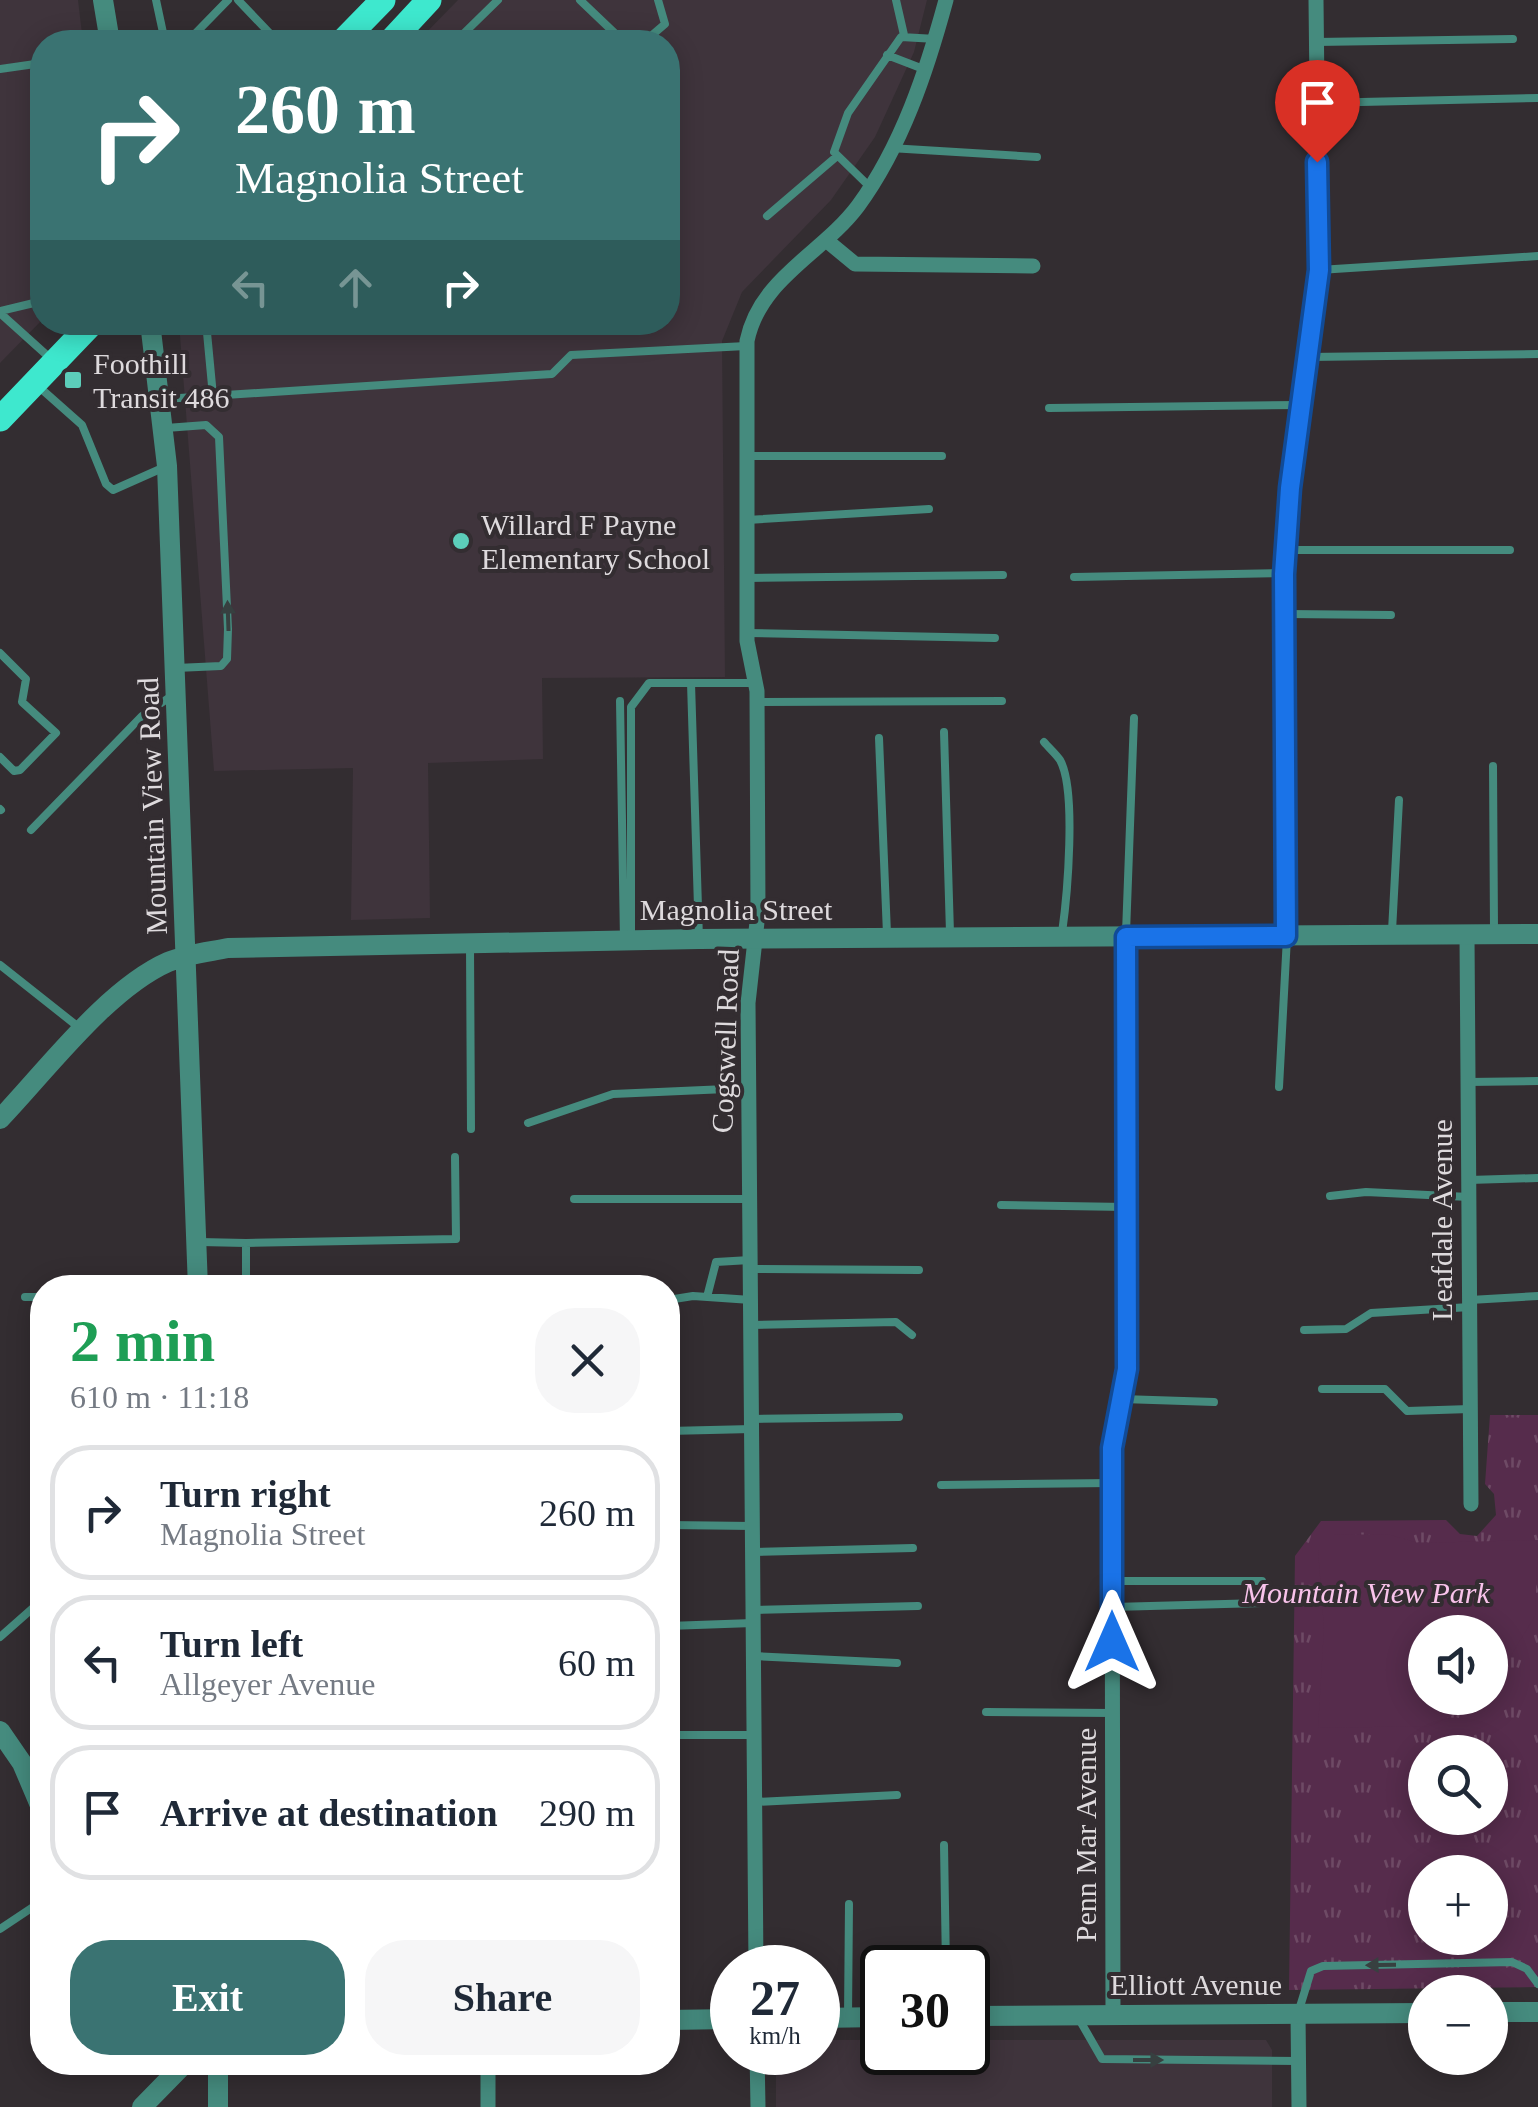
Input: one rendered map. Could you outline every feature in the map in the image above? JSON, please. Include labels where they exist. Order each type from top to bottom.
[{"type":"main road","points":[[354,30],[383,0]]},
{"type":"main road","points":[[401,30],[428,0]]},
{"type":"main road","points":[[0,419],[80,335]]},
{"type":"street","points":[[104,0],[108,30]]},
{"type":"street","name":"Cogswell Road","points":[[756,1945],[748,1003],[755,938],[757,702],[748,633],[747,346],[762,301],[826,240],[870,187],[926,70],[946,0]]},
{"type":"street","points":[[1286,936],[1284,574],[1319,270],[1316,0]]},
{"type":"street","points":[[826,240],[856,264],[1033,266]]},
{"type":"street","name":"Mountain View Road","points":[[151,335],[168,466],[198,1275]]},
{"type":"street","name":"Magnolia Street","points":[[1,1116],[146,974],[188,956],[268,944],[1538,934]]},
{"type":"street","name":"Leafdale Avenue","points":[[1467,936],[1471,1504]]},
{"type":"street","name":"Penn Mar Avenue","points":[[1114,2014],[1112,1448],[1127,1369],[1126,937]]},
{"type":"street","points":[[0,1730],[30,1782]]},
{"type":"street","points":[[1508,2012],[1538,2012]]},
{"type":"street","name":"Elliott Avenue","points":[[990,2016],[1408,2013]]},
{"type":"street","points":[[1298,2014],[1299,2107]]},
{"type":"street","points":[[840,2018],[860,2018]]},
{"type":"street","points":[[680,2020],[710,2019]]},
{"type":"street","points":[[142,2107],[173,2075]]},
{"type":"street","points":[[218,2075],[218,2107]]},
{"type":"street","points":[[488,2075],[488,2107]]},
{"type":"street","points":[[757,2075],[758,2107]]},
{"type":"lane","points":[[156,0],[162,30]]},
{"type":"lane","points":[[198,30],[228,0]]},
{"type":"lane","points":[[238,0],[267,30]]},
{"type":"lane","points":[[467,30],[496,0]]},
{"type":"lane","points":[[580,0],[611,30]]},
{"type":"lane","points":[[657,30],[664,24],[658,0]]},
{"type":"lane","points":[[896,0],[904,35]]},
{"type":"lane","points":[[904,35],[936,39]]},
{"type":"lane","points":[[870,187],[836,157],[835,143],[848,112],[904,35]]},
{"type":"lane","points":[[1316,42],[1513,39]]},
{"type":"lane","points":[[887,56],[926,70]]},
{"type":"lane","points":[[0,69],[30,65]]},
{"type":"lane","points":[[1317,103],[1538,98]]},
{"type":"lane","points":[[890,148],[1037,157]]},
{"type":"lane","points":[[767,216],[836,157]]},
{"type":"lane","points":[[1319,270],[1538,256]]},
{"type":"lane","points":[[1,312],[30,304]]},
{"type":"lane","points":[[1,312],[54,362]]},
{"type":"lane","points":[[207,335],[213,396]]},
{"type":"lane","points":[[159,400],[552,374],[571,355],[747,346]]},
{"type":"lane","points":[[1308,357],[1538,354]]},
{"type":"lane","points":[[34,383],[82,425],[106,484],[113,490],[168,466]]},
{"type":"lane","points":[[1049,408],[1301,405]]},
{"type":"lane","points":[[162,428],[206,425],[215,430],[221,464],[227,660],[211,668],[176,668]]},
{"type":"lane","points":[[746,456],[942,456]]},
{"type":"lane","points":[[747,520],[929,509]]},
{"type":"lane","points":[[1286,550],[1510,550]]},
{"type":"lane","points":[[1074,577],[1284,574]]},
{"type":"lane","points":[[747,578],[1002,575]]},
{"type":"lane","points":[[1284,614],[1391,615]]},
{"type":"lane","points":[[748,633],[995,638]]},
{"type":"lane","points":[[0,654],[26,678],[22,702],[56,733],[20,770],[14,771],[0,758]]},
{"type":"lane","points":[[628,940],[631,707],[649,683],[756,683]]},
{"type":"lane","points":[[691,683],[699,939]]},
{"type":"lane","points":[[31,830],[142,716],[177,692]]},
{"type":"lane","points":[[757,702],[1002,701]]},
{"type":"lane","points":[[620,702],[628,940]]},
{"type":"lane","points":[[1126,937],[1134,718]]},
{"type":"lane","points":[[944,732],[950,938]]},
{"type":"lane","points":[[879,738],[887,938]]},
{"type":"lane","points":[[1044,742],[1062,762],[1065,784],[1070,881],[1061,937]]},
{"type":"lane","points":[[1493,766],[1494,935]]},
{"type":"lane","points":[[1392,936],[1398,800]]},
{"type":"lane","points":[[1279,1087],[1286,936]]},
{"type":"lane","points":[[470,941],[472,1129]]},
{"type":"lane","points":[[0,964],[84,1032]]},
{"type":"lane","points":[[1468,1082],[1538,1081]]},
{"type":"lane","points":[[528,1122],[613,1094],[749,1088]]},
{"type":"lane","points":[[197,1242],[456,1239],[455,1157]]},
{"type":"lane","points":[[1469,1180],[1538,1178]]},
{"type":"lane","points":[[1330,1196],[1366,1192],[1469,1197]]},
{"type":"lane","points":[[574,1198],[750,1199]]},
{"type":"lane","points":[[1001,1205],[1126,1208]]},
{"type":"lane","points":[[246,1243],[246,1275]]},
{"type":"lane","points":[[707,1298],[716,1262],[919,1270]]},
{"type":"lane","points":[[1304,1330],[1346,1328],[1371,1313],[1538,1296]]},
{"type":"lane","points":[[25,1297],[30,1297]]},
{"type":"lane","points":[[680,1299],[751,1300]]},
{"type":"lane","points":[[751,1325],[896,1322],[912,1335]]},
{"type":"lane","points":[[1322,1389],[1385,1389],[1398,1406],[1413,1412],[1470,1409]]},
{"type":"lane","points":[[1122,1399],[1214,1402]]},
{"type":"lane","points":[[680,1431],[899,1417]]},
{"type":"lane","points":[[941,1485],[1112,1483]]},
{"type":"lane","points":[[680,1525],[752,1526]]},
{"type":"lane","points":[[753,1552],[913,1548]]},
{"type":"lane","points":[[1112,1581],[1262,1581]]},
{"type":"lane","points":[[1112,1607],[1262,1603]]},
{"type":"lane","points":[[680,1625],[918,1606]]},
{"type":"lane","points":[[0,1637],[30,1611]]},
{"type":"lane","points":[[754,1656],[896,1663]]},
{"type":"lane","points":[[986,1712],[1113,1714]]},
{"type":"lane","points":[[680,1735],[754,1735]]},
{"type":"lane","points":[[755,1802],[897,1795]]},
{"type":"lane","points":[[944,1845],[946,1945]]},
{"type":"lane","points":[[848,1904],[848,2018]]},
{"type":"lane","points":[[0,1929],[30,1909]]},
{"type":"lane","points":[[1298,2014],[1308,1976],[1316,1966],[1512,1962],[1528,1968],[1538,1984]]},
{"type":"lane","points":[[1077,2015],[1102,2060],[1298,2061]]},
{"type":"shaded area","points":[[0,0],[78,0],[82,30],[30,30],[30,332],[0,363]]},
{"type":"shaded area","name":"Willard F Payne Elementary School","points":[[458,0],[927,0],[914,52],[875,137],[831,200],[742,292],[722,341],[725,677],[542,678],[543,759],[428,763],[430,918],[351,920],[353,768],[214,771],[180,335],[680,335],[680,30],[429,30]]},
{"type":"shaded area","points":[[840,2040],[860,2040],[860,2075],[990,2075],[990,2040],[1266,2040],[1272,2050],[1272,2107],[776,2107],[776,2075],[840,2075]]},
{"type":"green space","name":"Mountain View Park","points":[[1490,1415],[1538,1415],[1538,1987],[1508,1987],[1508,1975],[1408,1975],[1408,1989],[1289,1990],[1295,1556],[1321,1521],[1446,1520],[1460,1534],[1477,1536],[1496,1515],[1494,1494],[1485,1484]]},
{"type":"green space","points":[[1334,1534],[1391,1535],[1418,1543],[1538,1540],[1535,1616],[1508,1660],[1508,1615],[1408,1615],[1408,1715],[1453,1715],[1430,1726],[1318,1728],[1324,1628],[1318,1550]]},
{"type":"place","name":"Foothill Transit 486","points":[[73,380]]},
{"type":"place","name":"Willard F Payne Elementary School","points":[[461,541]]},
{"type":"route","points":[[1112,1642],[1112,1448],[1127,1369],[1126,937],[1286,936],[1284,574],[1290,488],[1319,270],[1317,162]]}]
